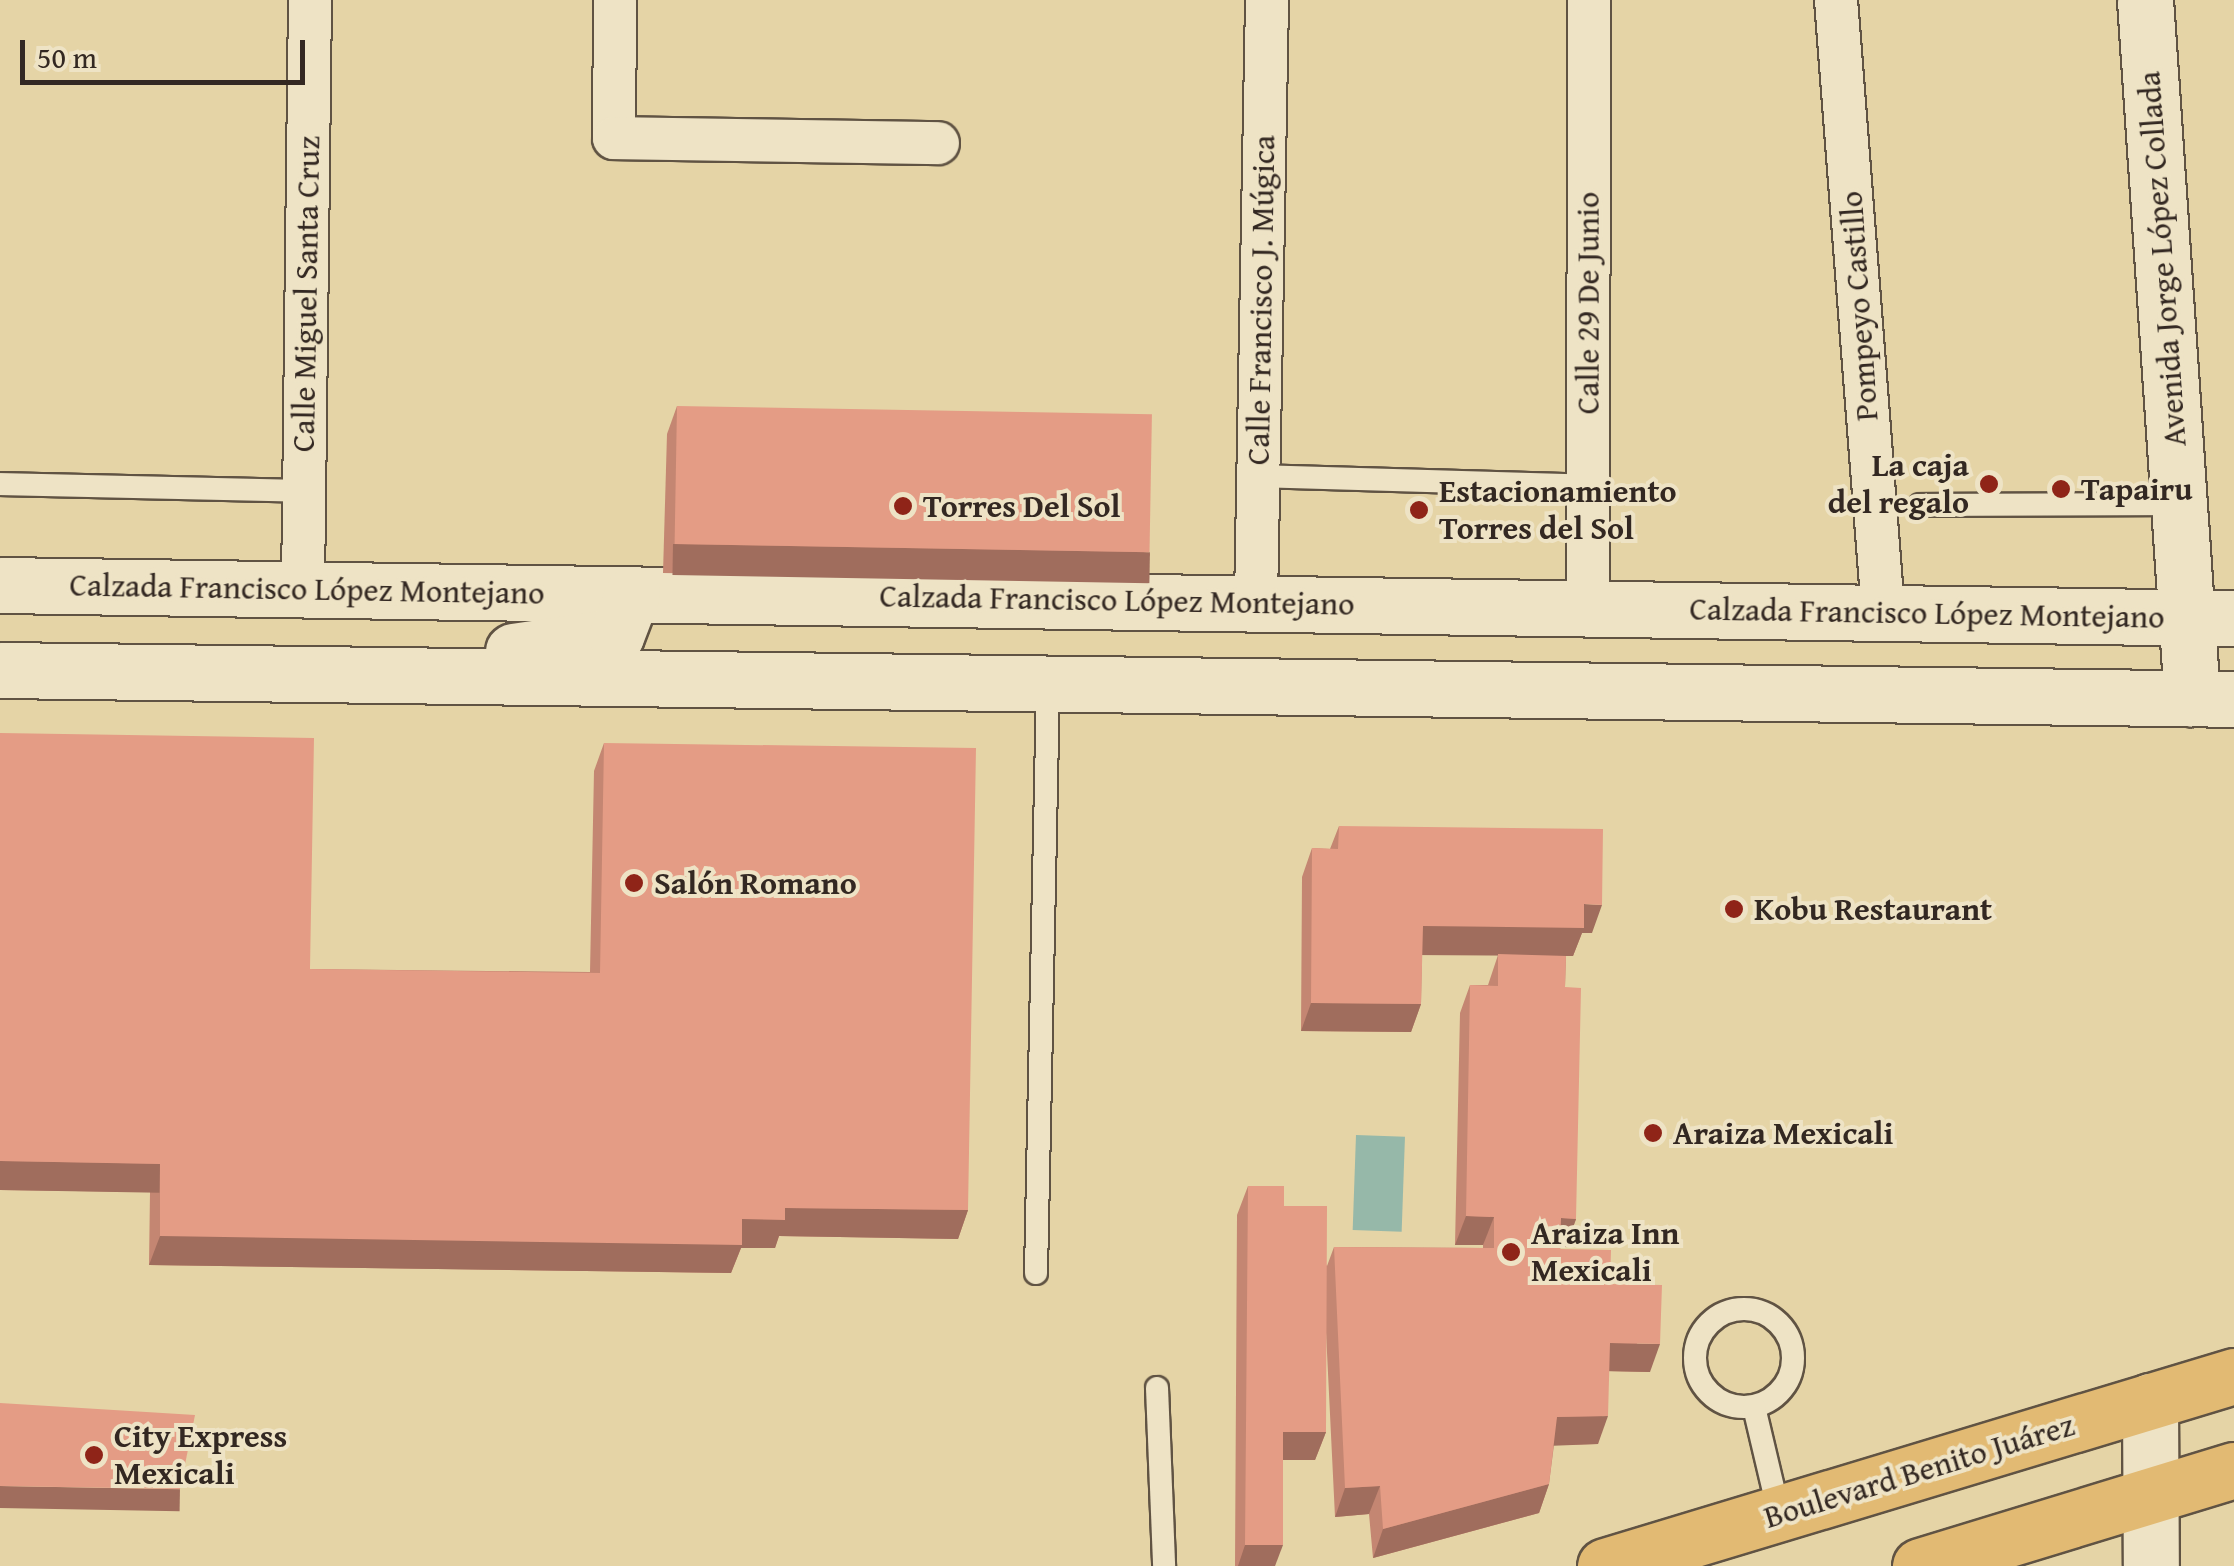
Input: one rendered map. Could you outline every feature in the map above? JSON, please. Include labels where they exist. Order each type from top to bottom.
[{"type":"main road","name":"Avenida Jorge López Collada","points":[[2145,0],[2179,504],[2210,618],[2213,699]]},
{"type":"main road","name":"Calzada Francisco López Montejano","points":[[0,585],[2210,618]]},
{"type":"main road","points":[[456,677],[496,654],[616,636],[632,594]]},
{"type":"main road","points":[[0,670],[2213,699]]},
{"type":"main road","name":"Boulevard Benito Juárez","points":[[1604,1566],[2234,1376]]},
{"type":"main road","points":[[2150,1401],[2152,1566]]},
{"type":"main road","points":[[1944,1562],[2234,1470]]},
{"type":"street","name":"Calle Miguel Santa Cruz","points":[[303,588],[310,0]]},
{"type":"street","points":[[614,0],[614,138],[938,143]]},
{"type":"street","name":"Calle Francisco J. Múgica","points":[[1256,601],[1267,0]]},
{"type":"street","name":"Calle 29 De Junio","points":[[1588,606],[1589,0]]},
{"type":"street","name":"Pompeyo Castillo","points":[[1836,0],[1883,611]]},
{"type":"lane","points":[[1258,476],[1588,486]]},
{"type":"lane","points":[[0,484],[303,491]]},
{"type":"lane","points":[[1920,505],[2179,504]]},
{"type":"lane","points":[[1036,1273],[1048,684]]},
{"type":"lane","points":[[1722,1314],[1768,1315],[1793,1353],[1776,1396],[1754,1406],[1710,1394],[1698,1374],[1695,1351],[1722,1314]]},
{"type":"lane","points":[[1157,1388],[1164,1566]]},
{"type":"lane","points":[[1754,1406],[1779,1513]]},
{"type":"shaded area","points":[[1356,1135],[1405,1137],[1402,1232],[1353,1230]]},
{"type":"building","name":"Torres Del Sol","points":[[677,406],[1152,414],[1150,552],[675,544]]},
{"type":"building","points":[[0,733],[314,738],[310,969],[600,973],[604,743],[976,748],[968,1210],[785,1208],[785,1220],[742,1219],[742,1245],[160,1236],[160,1164],[0,1161]]},
{"type":"building","points":[[1339,826],[1603,829],[1602,905],[1584,904],[1584,928],[1423,926],[1421,1004],[1311,1003],[1312,848],[1338,849]]},
{"type":"building","points":[[1498,954],[1566,956],[1565,987],[1581,988],[1576,1219],[1561,1218],[1560,1249],[1611,1250],[1610,1284],[1662,1285],[1660,1344],[1610,1343],[1608,1416],[1557,1417],[1549,1484],[1383,1529],[1380,1486],[1345,1488],[1334,1247],[1494,1248],[1494,1217],[1466,1216],[1470,985],[1498,986]]},
{"type":"building","points":[[1248,1186],[1284,1186],[1284,1206],[1327,1206],[1326,1432],[1283,1432],[1283,1545],[1245,1545]]},
{"type":"building","name":"City Express Mexicali","points":[[0,1403],[195,1415],[180,1489],[0,1486]]},
{"type":"place","name":"La caja del regalo","points":[[1989,484]]},
{"type":"place","name":"Tapairu","points":[[2061,489]]},
{"type":"place","name":"Torres Del Sol","points":[[903,506]]},
{"type":"place","name":"Estacionamiento Torres del Sol","points":[[1419,510]]},
{"type":"place","name":"Salón Romano","points":[[634,883]]},
{"type":"place","name":"Kobu Restaurant","points":[[1734,909]]},
{"type":"place","name":"Araiza Mexicali","points":[[1653,1133]]},
{"type":"place","name":"Araiza Inn Mexicali","points":[[1511,1252]]},
{"type":"place","name":"City Express Mexicali","points":[[94,1455]]}]
